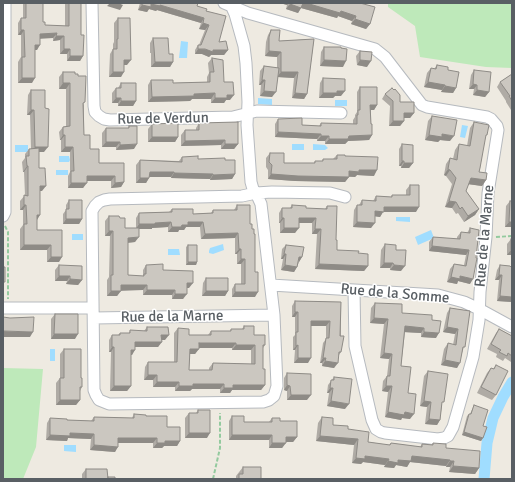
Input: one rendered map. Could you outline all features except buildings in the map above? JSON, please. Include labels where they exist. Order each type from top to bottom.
[{"type":"street","points":[[3,216],[5,212],[6,198],[6,3]]},
{"type":"street","name":"Rue de Verdun","points":[[92,3],[94,106],[95,112],[99,116],[110,120],[233,117],[257,111],[341,113]]},
{"type":"street","points":[[229,4],[235,14],[244,46],[251,182],[253,189],[256,193],[261,204],[274,315],[278,386],[274,396],[270,400],[263,402],[109,404],[99,400],[94,390],[92,211],[99,202],[110,199],[242,196],[256,193],[272,192],[330,193],[346,197]]},
{"type":"street","name":"Rue de la Marne","points":[[229,4],[248,13],[375,48],[422,104],[427,107],[487,117],[497,126],[498,130],[488,193],[479,320],[474,357],[452,428],[448,436],[438,439],[386,433],[376,430],[372,420],[355,346],[354,290]]},
{"type":"street","name":"Rue de la Somme","points":[[271,285],[438,295],[464,302],[512,327]]},
{"type":"street","name":"Rue de la Marne","points":[[6,308],[94,313],[274,315]]},
{"type":"path","points":[[3,221],[8,232],[6,308]]},
{"type":"path","points":[[486,237],[512,236]]},
{"type":"path","points":[[213,479],[220,448],[220,403]]},
{"type":"green space","points":[[388,3],[512,3],[512,68],[486,67],[420,57],[415,26],[388,7]]},
{"type":"green space","points":[[3,368],[43,369],[36,447],[23,479],[3,479]]},
{"type":"water","points":[[181,41],[188,42],[187,58],[179,58]]},
{"type":"water","points":[[258,98],[272,99],[272,105],[258,104]]},
{"type":"water","points":[[335,100],[347,100],[347,106],[335,106]]},
{"type":"water","points":[[462,125],[468,126],[465,138],[460,137]]},
{"type":"water","points":[[292,144],[304,144],[304,150],[292,150]]},
{"type":"water","points":[[313,144],[325,145],[328,148],[325,150],[313,150]]},
{"type":"water","points":[[15,145],[28,145],[28,152],[15,152]]},
{"type":"water","points":[[59,156],[69,156],[70,160],[69,162],[59,162]]},
{"type":"water","points":[[56,170],[68,170],[68,175],[56,175]]},
{"type":"water","points":[[396,217],[410,217],[410,222],[396,221]]},
{"type":"water","points":[[431,230],[434,238],[418,245],[415,237]]},
{"type":"water","points":[[72,234],[83,234],[83,240],[72,240]]},
{"type":"water","points":[[223,244],[224,250],[213,254],[209,253],[210,248]]},
{"type":"water","points":[[168,249],[179,249],[180,255],[168,255]]},
{"type":"water","points":[[50,349],[55,349],[55,361],[50,361]]},
{"type":"water","points":[[64,445],[76,445],[76,452],[64,451]]},
{"type":"waterway","points":[[484,479],[487,443],[493,418],[512,382]]}]
